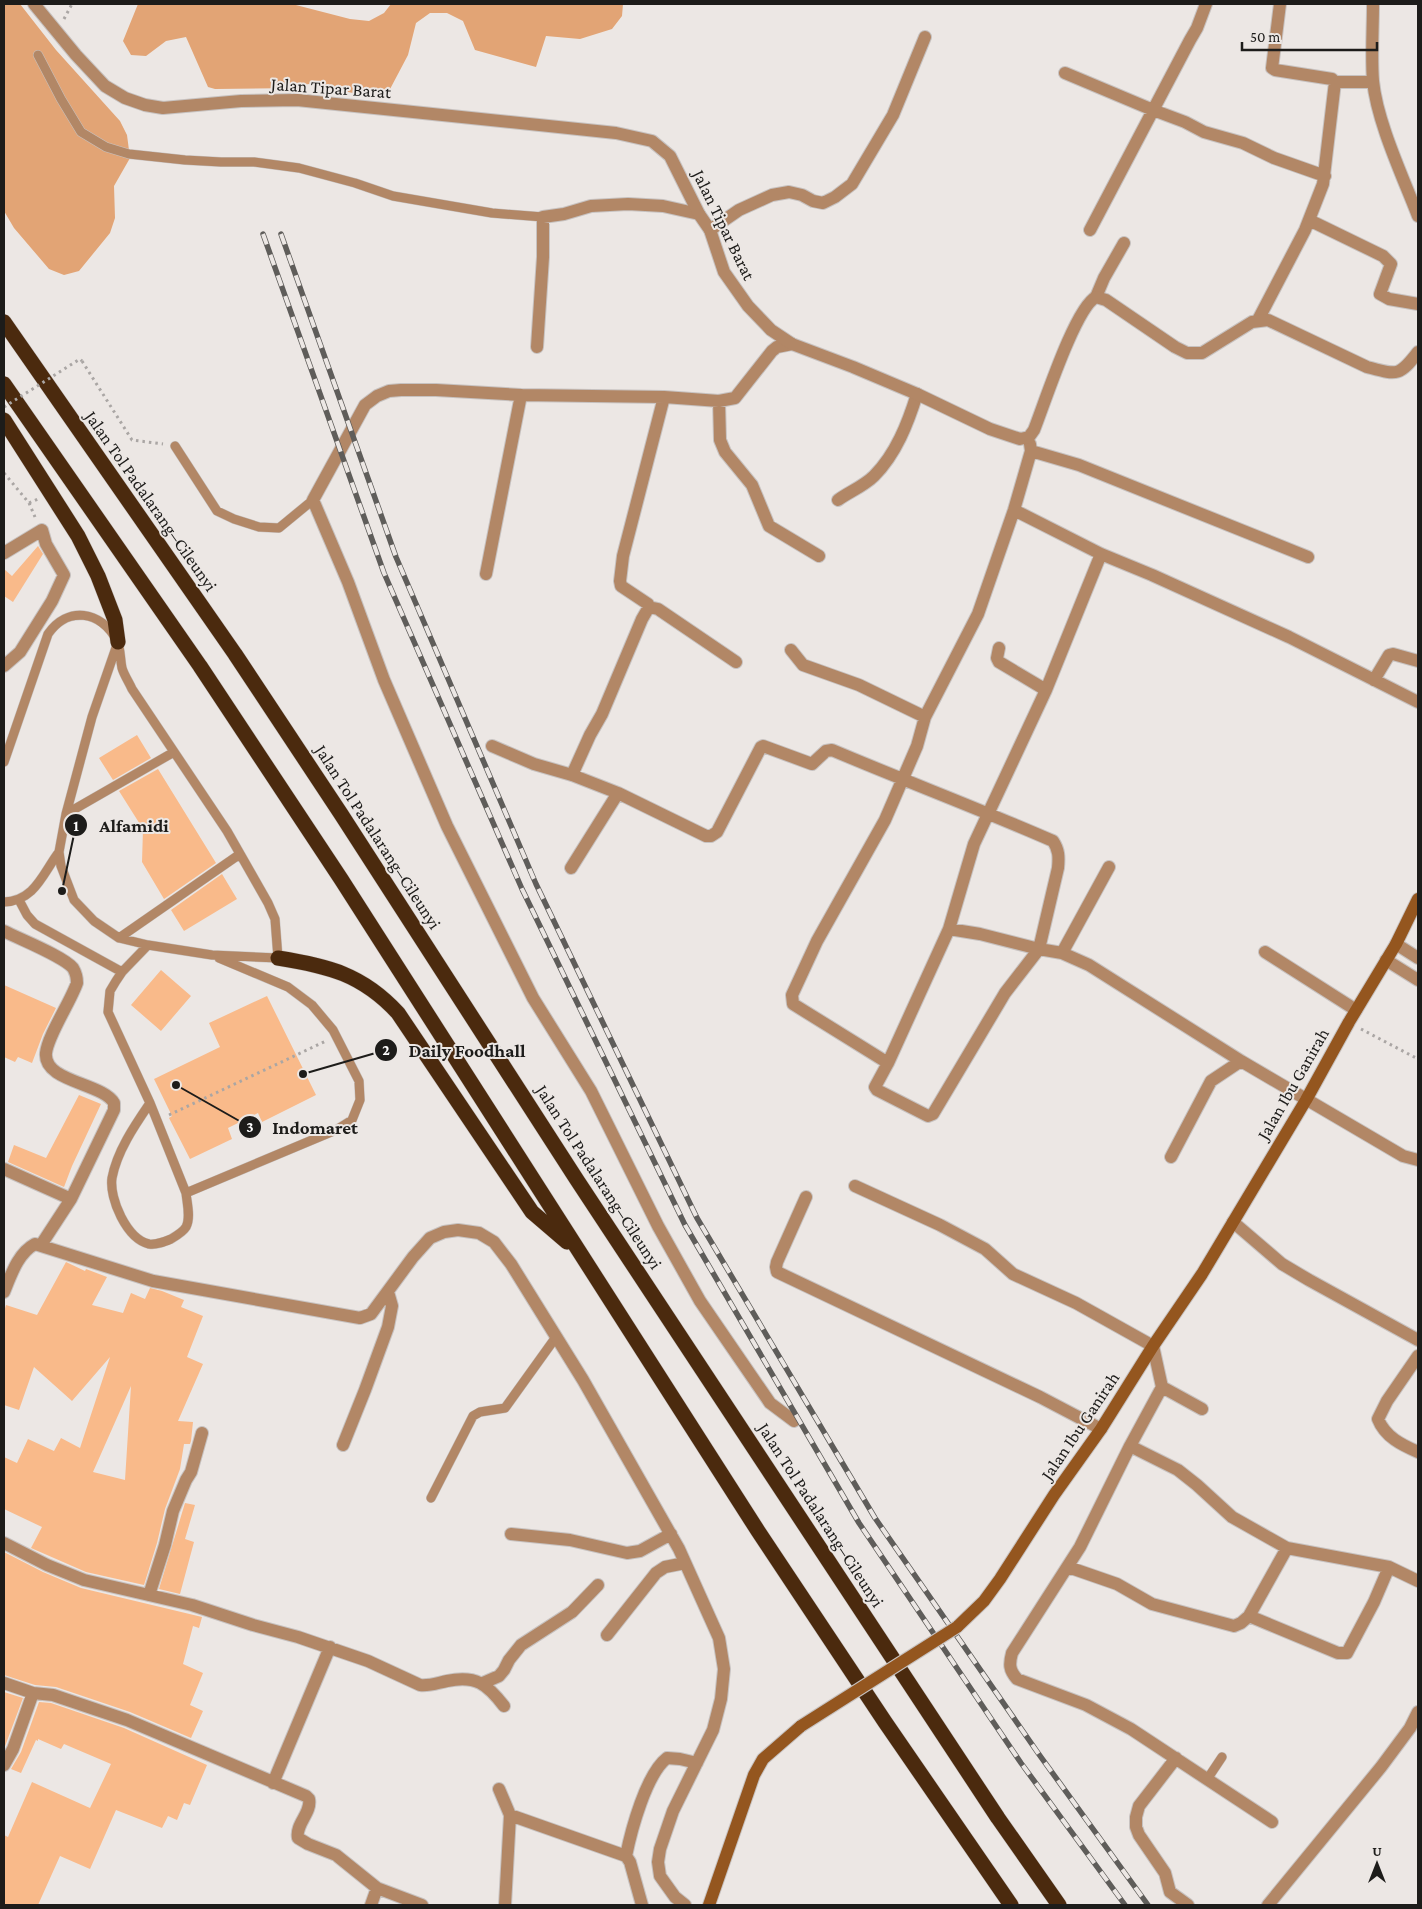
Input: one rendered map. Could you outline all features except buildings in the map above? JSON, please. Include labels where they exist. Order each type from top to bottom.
[{"type":"highway","name":"Jalan Tol Padalarang–Cileunyi","points":[[4,322],[251,678],[577,1180],[998,1818],[1059,1905]]},
{"type":"highway","points":[[4,384],[200,666],[336,871],[764,1540],[885,1722],[1011,1905]]},
{"type":"highway","points":[[4,420],[78,536],[98,576],[115,620],[118,642]]},
{"type":"highway","points":[[278,958],[318,964],[348,975],[383,997],[398,1013],[532,1212],[580,1252]]},
{"type":"main road","name":"Jalan Ibu Ganirah","points":[[709,1905],[754,1775],[763,1759],[801,1726],[957,1627],[984,1601],[1000,1579],[1058,1489],[1101,1430],[1202,1274],[1396,944],[1418,899]]},
{"type":"street","name":"Jalan Tipar Barat","points":[[34,4],[76,55],[105,86],[125,98],[145,105],[163,108],[296,100],[616,133],[652,141],[670,156],[699,214],[710,230],[724,272],[735,290],[771,330],[792,344],[917,394],[990,429],[1020,439],[1029,437]]},
{"type":"street","points":[[1090,230],[1197,28],[1206,4]]},
{"type":"street","points":[[1280,4],[1272,68],[1332,79],[1335,82],[1373,82]]},
{"type":"street","points":[[1373,4],[1373,82],[1386,132],[1415,197],[1418,216]]},
{"type":"street","points":[[710,230],[739,210],[772,196],[789,192],[823,203],[835,197],[852,184],[893,115],[925,37]]},
{"type":"street","points":[[1066,73],[1185,122],[1204,132],[1243,142],[1274,158],[1325,176]]},
{"type":"street","points":[[1258,320],[1310,220],[1324,184],[1335,82]]},
{"type":"street","points":[[537,347],[543,257],[543,218],[591,206],[628,204],[663,206],[699,214]]},
{"type":"street","points":[[1310,220],[1384,256],[1391,264],[1380,294],[1389,299],[1418,304]]},
{"type":"street","points":[[888,1063],[793,1004],[792,995],[817,941],[885,820],[903,780],[925,718],[978,614],[1014,510],[1031,451],[1029,437],[1034,430],[1076,323],[1089,303],[1096,297],[1104,278],[1124,243]]},
{"type":"street","points":[[1096,297],[1106,300],[1175,348],[1194,354],[1209,350],[1246,325],[1258,320],[1276,322],[1368,367],[1384,371],[1396,373],[1405,369],[1418,352]]},
{"type":"street","points":[[792,344],[776,348],[772,351],[735,398],[719,401],[664,397],[521,395],[436,390],[389,391],[377,396],[365,405],[314,500],[348,582],[384,680],[447,826],[533,998],[591,1091],[658,1226],[700,1301],[770,1403],[794,1420]]},
{"type":"street","points":[[838,500],[872,478],[880,469],[907,424],[917,394]]},
{"type":"street","points":[[486,574],[521,395]]},
{"type":"street","points":[[664,397],[624,556],[620,586],[648,604],[649,607],[658,609],[736,662]]},
{"type":"street","points":[[719,401],[720,440],[725,452],[752,486],[769,526],[819,556]]},
{"type":"street","points":[[1031,451],[1079,465],[1308,557]]},
{"type":"street","points":[[1014,510],[1101,554],[1289,637],[1418,702]]},
{"type":"street","points":[[4,553],[42,530],[49,548],[64,575],[52,602],[20,652],[4,666]]},
{"type":"street","points":[[492,746],[534,764],[572,775],[618,793],[702,835],[712,836],[717,832],[759,748],[762,746],[812,764],[826,751],[832,750],[989,813],[1053,841],[1057,846],[1059,855],[1058,868],[1039,949],[1005,993],[932,1116],[925,1115],[875,1089],[875,1085],[888,1063],[949,929],[974,844],[989,813],[1046,690],[1101,554]]},
{"type":"street","points":[[572,775],[590,735],[602,714],[642,619],[649,607]]},
{"type":"street","points":[[1000,648],[997,658],[999,662],[1046,690]]},
{"type":"street","points":[[791,650],[803,665],[859,685],[925,718]]},
{"type":"street","points":[[1374,680],[1389,655],[1393,654],[1418,661]]},
{"type":"street","points":[[571,868],[618,793]]},
{"type":"street","points":[[1062,953],[1110,867]]},
{"type":"street","points":[[949,929],[980,934],[1062,953],[1089,966],[1306,1100],[1403,1156],[1418,1160]]},
{"type":"street","points":[[4,931],[61,960],[74,969],[77,983],[50,1041],[46,1059],[56,1072],[105,1095],[114,1103],[114,1110],[71,1199],[42,1245]]},
{"type":"street","points":[[1396,944],[1418,958]]},
{"type":"street","points":[[1266,952],[1356,1010]]},
{"type":"street","points":[[1386,960],[1418,980]]},
{"type":"street","points":[[1171,1157],[1211,1081],[1241,1061]]},
{"type":"street","points":[[4,1169],[71,1199]]},
{"type":"street","points":[[855,1186],[940,1224],[985,1249],[1014,1274],[1076,1303],[1154,1346],[1162,1387],[1130,1446],[1080,1547],[1012,1652],[1009,1664],[1011,1672],[1017,1679],[1086,1705],[1131,1729],[1272,1822]]},
{"type":"street","points":[[806,1198],[777,1262],[777,1272],[1040,1397],[1101,1430]]},
{"type":"street","points":[[1233,1222],[1282,1264],[1418,1340]]},
{"type":"street","points":[[4,1292],[23,1254],[35,1244],[153,1281],[360,1318],[371,1314],[413,1257],[430,1238],[444,1232],[458,1230],[479,1234],[494,1242],[510,1264],[583,1380],[671,1534],[719,1638],[724,1669],[721,1699],[713,1730],[673,1811],[660,1849],[658,1862],[660,1876],[675,1897],[686,1905]]},
{"type":"street","points":[[343,1445],[366,1390],[388,1328],[392,1306],[388,1292]]},
{"type":"street","points":[[1418,1356],[1387,1401],[1378,1419],[1381,1427],[1398,1442],[1418,1452]]},
{"type":"street","points":[[1162,1387],[1202,1409]]},
{"type":"street","points":[[149,1595],[165,1545],[173,1511],[191,1472],[202,1433]]},
{"type":"street","points":[[1130,1446],[1178,1470],[1232,1517],[1287,1548],[1389,1567],[1418,1582]]},
{"type":"street","points":[[510,1534],[570,1540],[627,1553],[640,1551],[671,1534]]},
{"type":"street","points":[[4,1543],[46,1565],[84,1580],[192,1605],[368,1660],[420,1685],[428,1686],[456,1679],[484,1683],[499,1676],[521,1645],[572,1612],[598,1585]]},
{"type":"street","points":[[1068,1567],[1117,1584],[1152,1604],[1190,1613],[1230,1627],[1238,1626],[1250,1616],[1287,1548]]},
{"type":"street","points":[[607,1635],[656,1573],[665,1568],[685,1563]]},
{"type":"street","points":[[1250,1616],[1338,1653],[1347,1652],[1374,1602],[1389,1567]]},
{"type":"street","points":[[273,1783],[330,1648]]},
{"type":"street","points":[[4,1683],[33,1693],[53,1695],[127,1720],[309,1799],[309,1806],[298,1829],[298,1838],[336,1855],[377,1888],[422,1905]]},
{"type":"street","points":[[484,1683],[504,1706]]},
{"type":"street","points":[[4,1764],[13,1750],[33,1693]]},
{"type":"street","points":[[1268,1905],[1381,1767],[1410,1728],[1418,1712]]},
{"type":"street","points":[[626,1856],[632,1826],[648,1786],[661,1762],[667,1758],[697,1763]]},
{"type":"street","points":[[1176,1758],[1139,1806],[1136,1827],[1165,1873],[1170,1892],[1188,1905]]},
{"type":"street","points":[[499,1789],[510,1815],[506,1905]]},
{"type":"street","points":[[510,1815],[626,1856],[630,1862],[642,1905]]},
{"type":"street","points":[[371,1905],[377,1888]]},
{"type":"lane","points":[[38,55],[60,99],[81,132],[106,147],[129,154],[185,160],[254,162],[300,168],[393,196],[492,213],[543,218]]},
{"type":"lane","points":[[175,446],[218,511],[234,519],[259,527],[279,528],[314,500]]},
{"type":"lane","points":[[4,762],[48,634],[56,624],[74,615],[94,618],[108,628],[118,642],[122,670],[132,689],[227,831],[240,854],[275,919],[278,958],[212,955],[148,945],[119,938],[94,922],[74,900],[61,866],[59,852],[66,814],[92,717],[118,642]]},
{"type":"lane","points":[[66,814],[174,752]]},
{"type":"lane","points":[[4,902],[19,900],[36,888],[59,852]]},
{"type":"lane","points":[[119,938],[240,854]]},
{"type":"lane","points":[[19,900],[27,915],[35,924],[122,972]]},
{"type":"lane","points":[[148,945],[122,972],[110,991],[108,1012],[150,1103],[186,1193],[188,1216],[186,1226],[176,1236],[162,1243],[149,1244],[138,1239],[126,1226],[118,1212],[112,1192],[112,1179],[116,1165],[136,1124],[150,1103]]},
{"type":"lane","points":[[186,1193],[336,1130],[352,1120],[360,1100],[359,1081],[337,1036],[312,1005],[288,987],[212,955]]},
{"type":"lane","points":[[431,1498],[473,1416],[480,1412],[505,1408],[556,1337]]},
{"type":"lane","points":[[1208,1778],[1222,1757]]},
{"type":"path","points":[[4,407],[80,359],[132,440],[175,446]]},
{"type":"path","points":[[4,473],[29,503],[42,530]]},
{"type":"path","points":[[1349,1022],[1418,1059]]},
{"type":"path","points":[[157,1121],[337,1036]]},
{"type":"shaded area","points":[[4,4],[20,4],[56,50],[120,121],[127,135],[130,158],[114,186],[115,218],[110,233],[79,271],[64,275],[49,269],[14,228],[4,211]]},
{"type":"shaded area","points":[[138,4],[292,4],[350,19],[369,21],[384,13],[391,4],[623,4],[622,16],[612,29],[580,39],[546,36],[536,67],[475,50],[463,21],[447,13],[430,13],[416,23],[408,55],[389,91],[353,93],[308,84],[300,88],[215,89],[208,87],[186,37],[166,41],[146,56],[131,55],[123,41]]},
{"type":"railway","points":[[263,234],[384,573],[522,889],[685,1225],[859,1523],[1021,1763],[1125,1905]]},
{"type":"railway","points":[[281,234],[396,557],[536,884],[697,1218],[875,1518],[1038,1753],[1148,1905]]},
{"type":"place","name":"Alfamidi","points":[[62,891]]},
{"type":"place","name":"Daily Foodhall","points":[[303,1074]]},
{"type":"place","name":"Indomaret","points":[[176,1085]]}]
